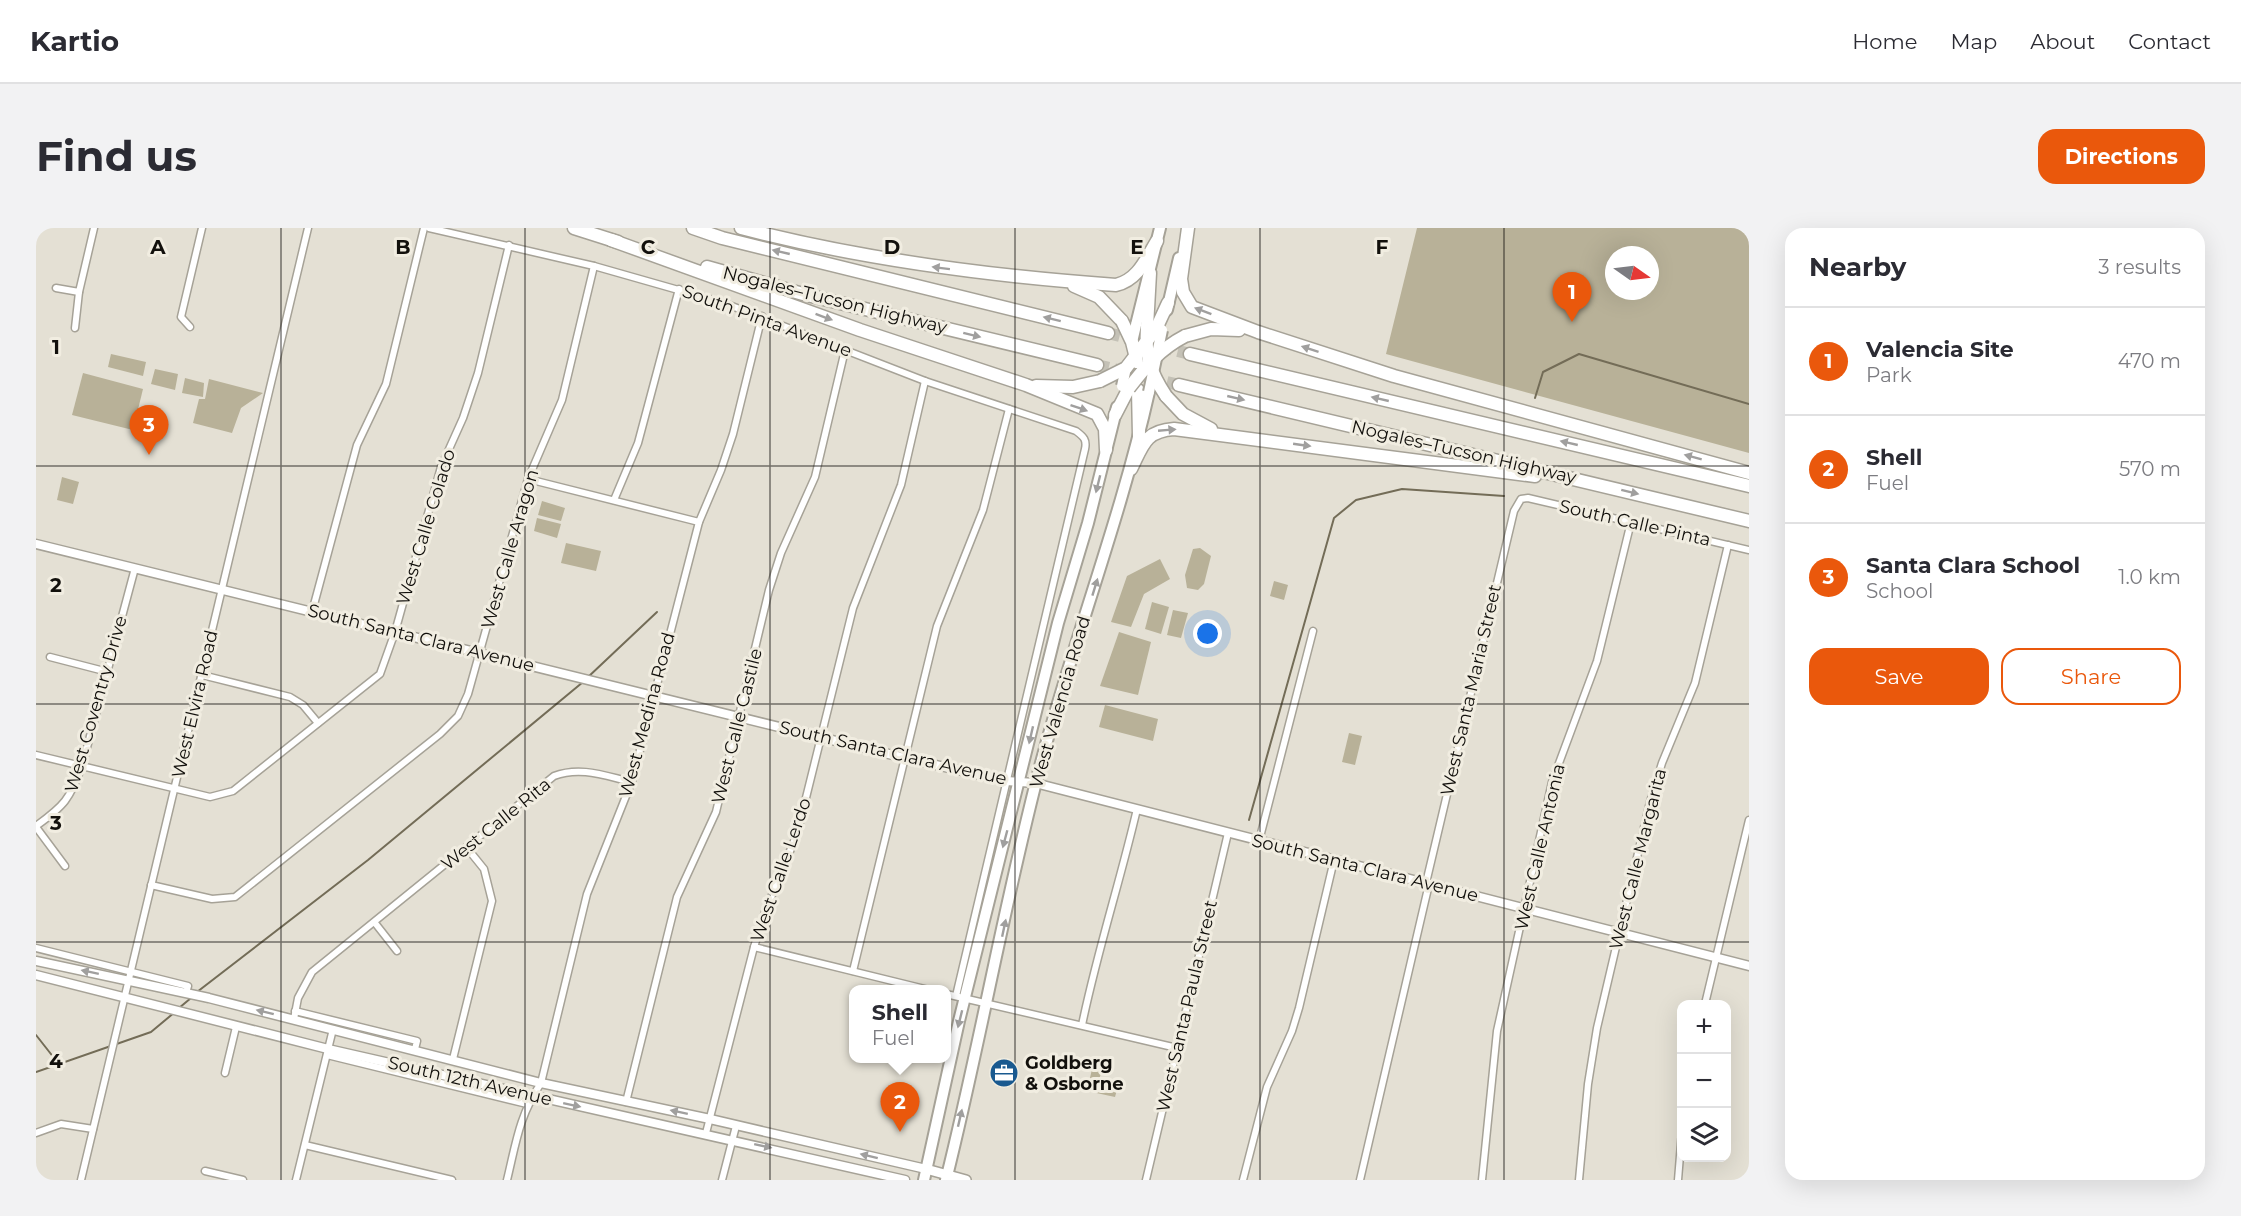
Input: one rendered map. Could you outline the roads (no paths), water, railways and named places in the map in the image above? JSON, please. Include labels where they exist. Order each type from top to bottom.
[{"type":"highway","name":"Nogales–Tucson Highway","points":[[574,228],[803,294],[1097,365]]},
{"type":"highway","name":"Nogales–Tucson Highway","points":[[693,228],[722,238],[1108,333]]},
{"type":"highway","points":[[741,228],[802,244],[936,268],[1116,285],[1128,282],[1138,272],[1159,234]]},
{"type":"highway","points":[[1187,228],[1181,279],[1187,301],[1192,307],[1258,332],[1394,376],[1749,474]]},
{"type":"highway","points":[[611,240],[860,330],[1026,385],[1097,414],[1105,429],[1106,450]]},
{"type":"highway","points":[[1026,385],[1054,388],[1100,381],[1126,368],[1146,346],[1150,328],[1150,273]]},
{"type":"highway","points":[[1061,281],[1099,297],[1122,321],[1132,342],[1138,375],[1134,389],[1115,415]]},
{"type":"highway","points":[[1150,328],[1168,303]]},
{"type":"highway","points":[[1138,375],[1168,344],[1185,336],[1211,329],[1258,332]]},
{"type":"highway","points":[[1146,346],[1153,358],[1152,375],[1166,396],[1183,414],[1223,434]]},
{"type":"highway","name":"Nogales–Tucson Highway","points":[[1190,354],[1749,486]]},
{"type":"highway","name":"Nogales–Tucson Highway","points":[[1179,385],[1749,521]]},
{"type":"highway","points":[[1134,389],[1139,436]]},
{"type":"highway","points":[[1131,469],[1143,444],[1158,430],[1174,429],[1605,486]]},
{"type":"main road","points":[[1168,303],[1187,228]]},
{"type":"main road","points":[[1150,273],[1159,234]]},
{"type":"main road","points":[[1150,328],[1132,342],[1126,368],[1134,389],[1152,375]]},
{"type":"main road","points":[[1150,328],[1153,358]]},
{"type":"main road","name":"West Valencia Road","points":[[951,1046],[961,997],[1020,782],[1058,623],[1115,415]]},
{"type":"main road","name":"West Valencia Road","points":[[947,1177],[988,1002],[1035,783],[1058,698],[1131,469],[1139,436]]},
{"type":"main road","name":"West Valencia Road","points":[[925,1175],[948,1063]]},
{"type":"main road","name":"South 12th Avenue","points":[[925,1175],[966,1180]]},
{"type":"street","points":[[75,328],[79,292],[94,228]]},
{"type":"street","points":[[190,327],[180,317],[202,228]]},
{"type":"street","name":"West Elvira Road","points":[[81,1180],[308,228]]},
{"type":"street","points":[[312,612],[357,445],[386,384],[424,228]]},
{"type":"street","name":"South Pinta Avenue","points":[[429,228],[594,266],[679,289],[762,316],[925,381],[1076,431],[1086,442],[1085,449]]},
{"type":"street","name":"West Calle Colado","points":[[36,755],[210,797],[232,791],[380,674],[395,632],[441,467],[463,418],[478,373],[509,245]]},
{"type":"street","name":"West Calle Aragon","points":[[152,885],[212,899],[235,897],[452,722],[468,696],[528,479],[562,400],[594,266]]},
{"type":"street","points":[[56,288],[79,292]]},
{"type":"street","points":[[614,500],[638,443],[679,289]]},
{"type":"street","name":"West Medina Road","points":[[507,1180],[527,1104],[541,1083],[587,894],[632,782],[699,522],[722,470],[762,316]]},
{"type":"street","name":"West Calle Castile","points":[[626,1102],[677,897],[716,812],[769,590],[781,553],[815,477],[845,350]]},
{"type":"street","name":"West Calle Lerdo","points":[[706,1133],[754,947],[765,912],[798,834],[853,608],[901,485],[925,381]]},
{"type":"street","points":[[853,971],[937,626],[983,510],[1009,409]]},
{"type":"street","name":"West Valencia Road","points":[[961,997],[1006,781],[1085,449]]},
{"type":"street","points":[[528,479],[699,522]]},
{"type":"street","name":"South Calle Pinta","points":[[1521,499],[1528,498],[1749,550]]},
{"type":"street","name":"West Santa Maria Street","points":[[1360,1180],[1514,511],[1521,499]]},
{"type":"street","name":"West Calle Antonia","points":[[1482,1180],[1496,1038],[1552,782],[1597,660],[1631,522]]},
{"type":"street","name":"South Santa Clara Avenue","points":[[36,544],[905,758],[1006,781],[1035,783],[1749,966]]},
{"type":"street","name":"West Calle Margarita","points":[[1579,1180],[1589,1075],[1597,1028],[1650,802],[1662,763],[1695,683],[1728,545]]},
{"type":"street","name":"West Coventry Drive","points":[[65,866],[36,827],[66,804],[72,795],[82,766],[135,568]]},
{"type":"street","points":[[1259,841],[1313,631]]},
{"type":"street","points":[[50,657],[108,672]]},
{"type":"street","points":[[202,675],[290,697],[303,705],[318,723]]},
{"type":"street","name":"West Calle Rita","points":[[294,1015],[298,998],[312,972],[554,776],[567,771],[587,771],[632,782]]},
{"type":"street","points":[[1082,1025],[1097,952],[1120,880],[1137,809]]},
{"type":"street","points":[[1706,1000],[1749,820]]},
{"type":"street","name":"West Santa Paula Street","points":[[1146,1180],[1228,833]]},
{"type":"street","points":[[453,1059],[492,901],[491,887],[484,869],[467,848]]},
{"type":"street","points":[[1243,1180],[1267,1087],[1299,1008],[1334,860]]},
{"type":"street","points":[[375,923],[397,951]]},
{"type":"street","points":[[754,947],[909,985]]},
{"type":"street","name":"South 12th Avenue","points":[[36,948],[187,993],[417,1041],[415,1049]]},
{"type":"street","name":"South 12th Avenue","points":[[36,961],[131,977]]},
{"type":"street","name":"South 12th Avenue","points":[[36,975],[527,1104]]},
{"type":"street","points":[[951,995],[1177,1048]]},
{"type":"street","name":"South 12th Avenue","points":[[294,1015],[333,1029],[541,1083],[710,1119],[925,1175]]},
{"type":"street","points":[[225,1073],[236,1027]]},
{"type":"street","points":[[296,1180],[333,1029]]},
{"type":"street","name":"South 12th Avenue","points":[[327,1052],[706,1133],[905,1180]]},
{"type":"street","points":[[36,1133],[61,1124],[93,1129]]},
{"type":"street","points":[[722,1180],[736,1126]]},
{"type":"street","points":[[305,1145],[452,1180]]},
{"type":"street","points":[[1678,1180],[1679,1162]]},
{"type":"street","points":[[205,1171],[243,1180]]},
{"type":"waterway","points":[[1535,398],[1543,372],[1579,354],[1749,404]]},
{"type":"waterway","points":[[1249,820],[1334,518],[1356,500],[1402,489],[1504,496]]},
{"type":"waterway","points":[[587,678],[657,612]]},
{"type":"waterway","points":[[197,992],[368,860],[583,682]]},
{"type":"waterway","points":[[179,1008],[191,998]]},
{"type":"waterway","points":[[36,1072],[151,1032],[175,1012]]},
{"type":"waterway","points":[[36,1035],[58,1063]]},
{"type":"tunnel","points":[[1108,333],[1190,354]]},
{"type":"tunnel","points":[[1097,365],[1179,385]]},
{"type":"place","name":"Valencia Site","points":[[1572,322]]},
{"type":"place","name":"Santa Clara School","points":[[149,455]]},
{"type":"place","name":"Goldberg & Osborne","points":[[1004,1073]]},
{"type":"place","name":"Shell","points":[[900,1132]]}]
